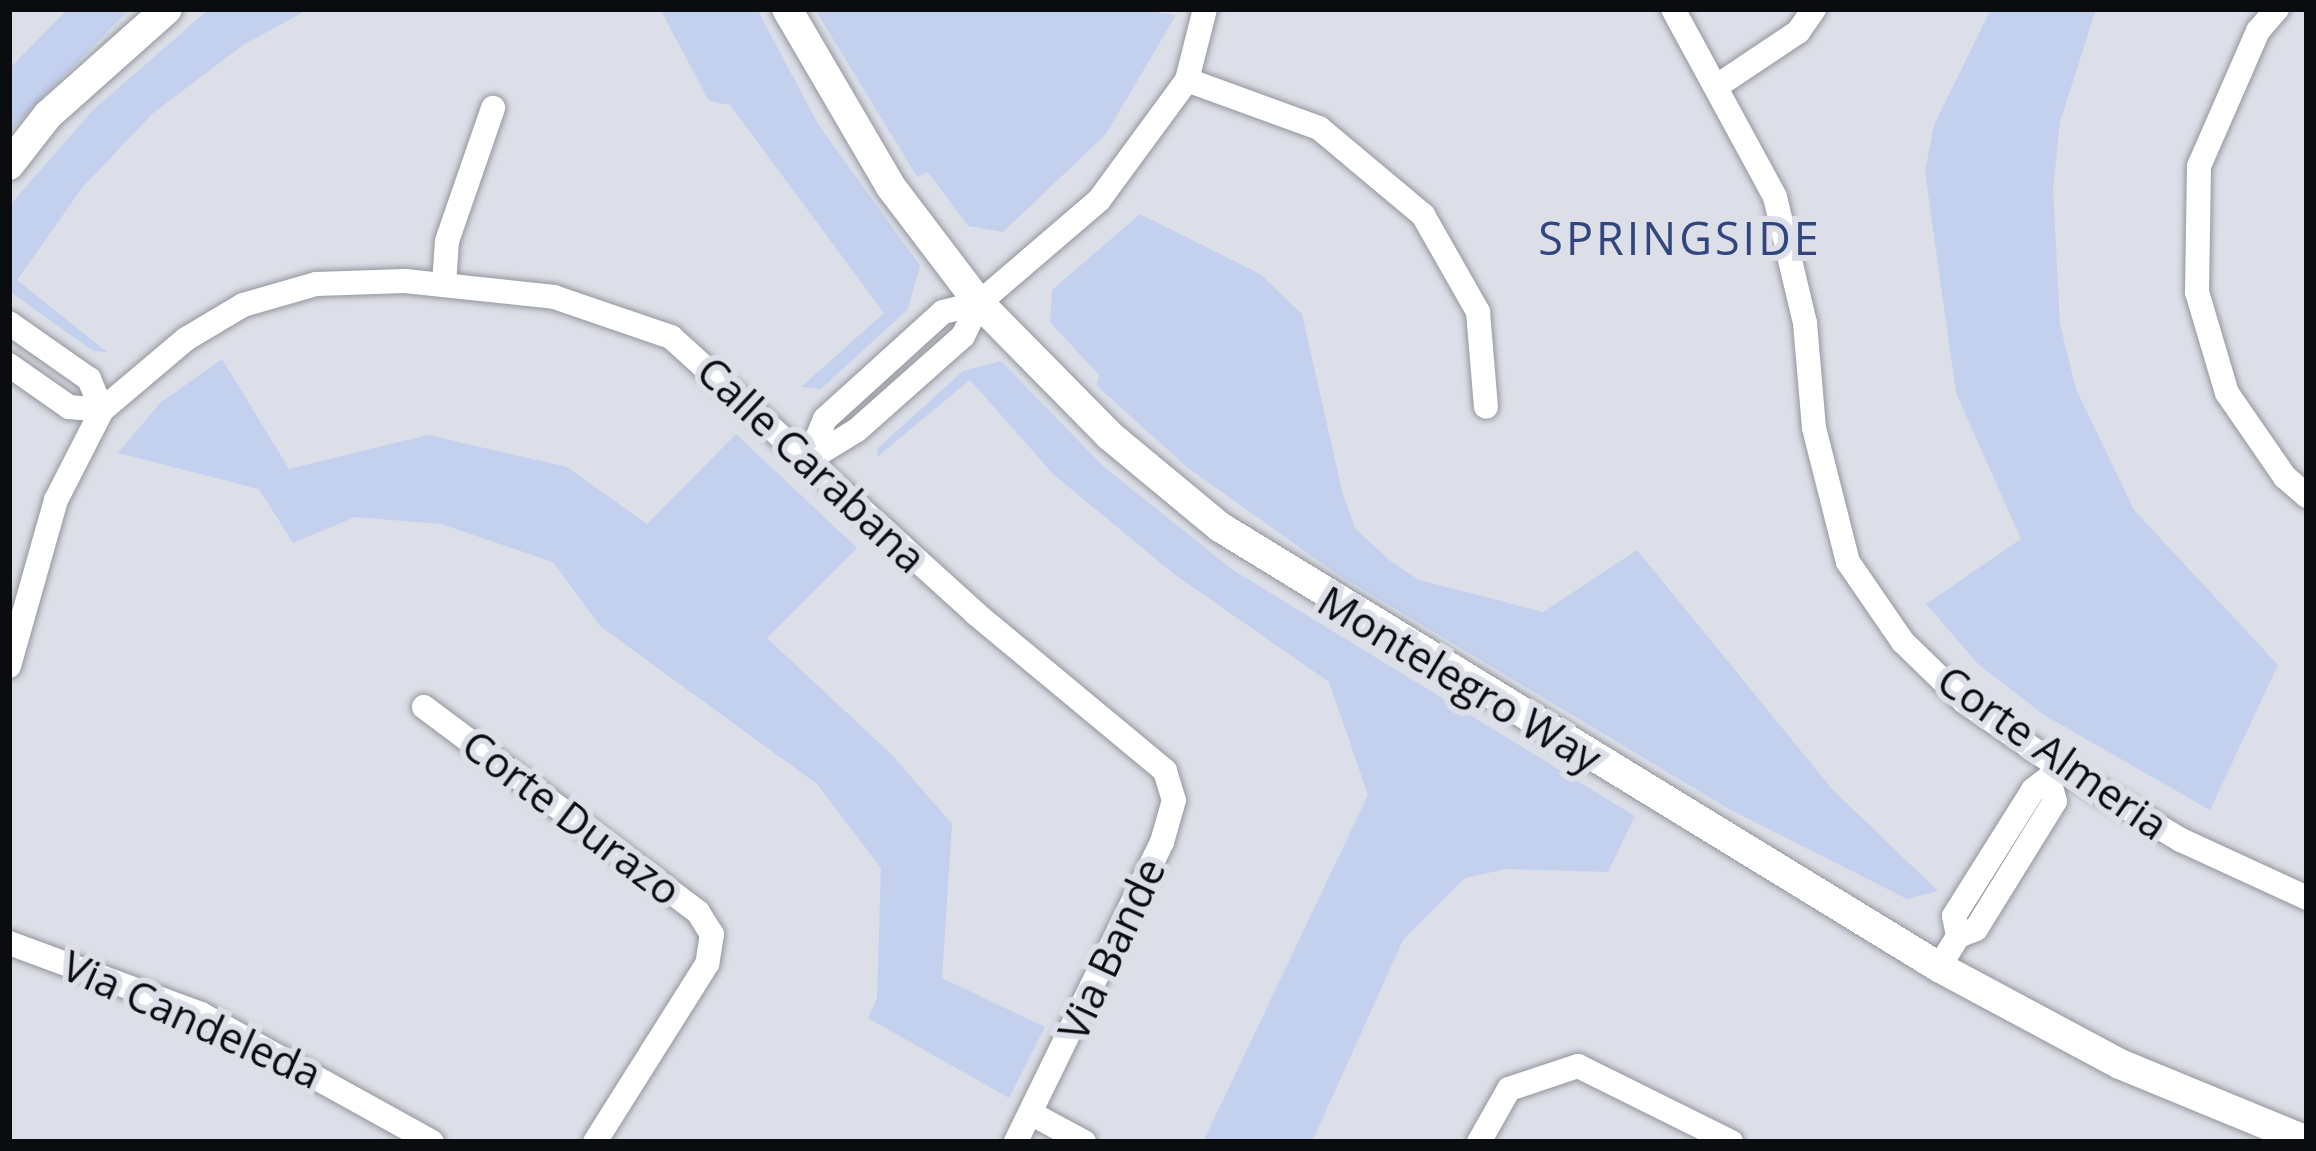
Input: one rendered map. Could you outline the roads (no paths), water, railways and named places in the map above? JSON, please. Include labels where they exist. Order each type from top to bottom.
[{"type":"street","points":[[9,165],[48,115],[167,9]]},
{"type":"street","name":"Montelegro Way","points":[[787,9],[891,188],[979,303],[1109,435],[1220,527],[1940,967],[2120,1064],[2307,1141]]},
{"type":"street","points":[[808,460],[826,418],[943,313],[979,303],[1099,200],[1187,80],[1205,9]]},
{"type":"street","name":"Corte Almeria","points":[[1673,9],[1720,84],[1775,196],[1805,322],[1814,428],[1848,562],[1903,642],[1950,688],[2055,775],[2307,898]]},
{"type":"street","points":[[1720,84],[1798,32],[1814,9]]},
{"type":"street","points":[[2277,9],[2258,31],[2200,166],[2198,292],[2228,393],[2307,496]]},
{"type":"street","points":[[1187,80],[1319,128],[1423,215],[1478,312],[1486,407]]},
{"type":"street","points":[[444,284],[447,241],[493,108]]},
{"type":"street","name":"Calle Carabana","points":[[102,410],[186,339],[243,305],[359,278],[554,297],[671,337],[975,613],[1149,754]]},
{"type":"street","points":[[9,323],[89,379],[102,410],[56,500],[9,666]]},
{"type":"street","points":[[9,365],[68,407],[102,410]]},
{"type":"street","name":"Corte Durazo","points":[[424,707],[698,912],[712,934],[706,964],[595,1142]]},
{"type":"street","name":"Via Bande","points":[[1016,1142],[1034,1115],[1162,842],[1174,800],[1149,754]]},
{"type":"street","points":[[1940,967],[1958,936],[1976,929],[2056,801],[2055,775]]},
{"type":"street","name":"Via Candeleda","points":[[9,943],[201,1014],[432,1142]]},
{"type":"street","points":[[1479,1142],[1509,1089],[1578,1066],[1731,1142]]},
{"type":"street","points":[[1034,1115],[1084,1142]]},
{"type":"district","name":"SPRINGSIDE","points":[[1680,238]]}]
